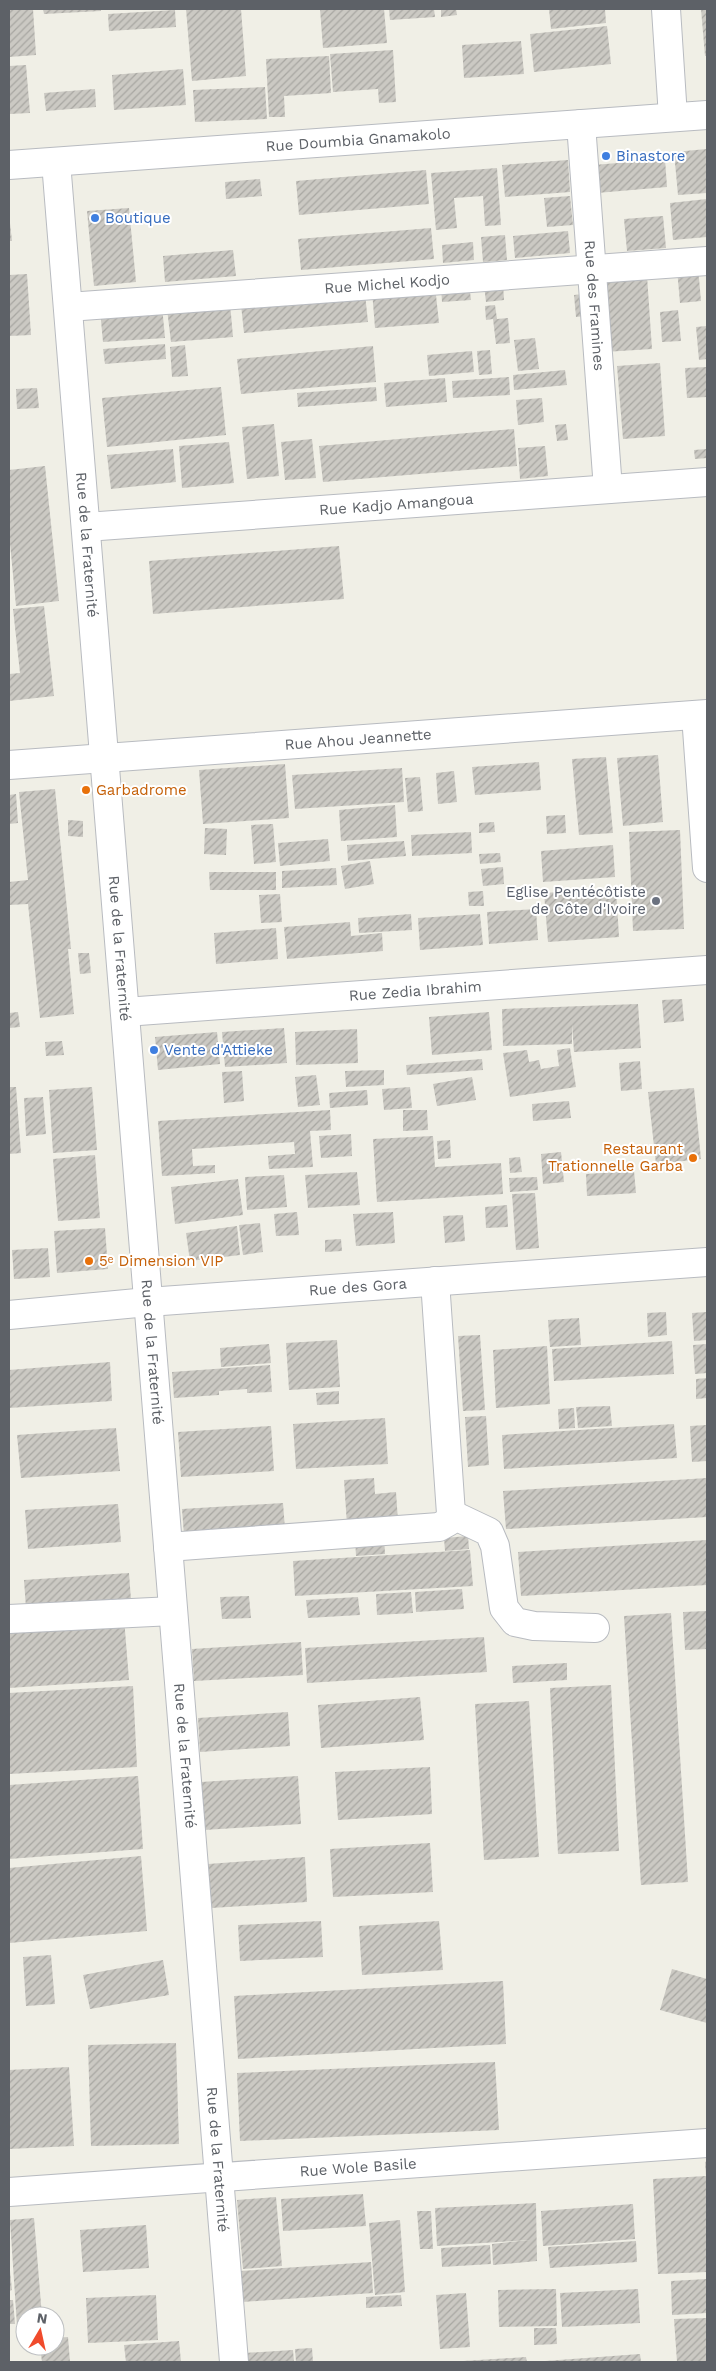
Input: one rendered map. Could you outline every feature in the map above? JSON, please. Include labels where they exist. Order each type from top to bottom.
[{"type":"street","points":[[666,9],[674,117]]},
{"type":"street","name":"Rue Doumbia Gnamakolo","points":[[9,165],[707,115]]},
{"type":"street","name":"Rue des Framines","points":[[581,124],[608,489]]},
{"type":"street","name":"Rue de la Fraternité","points":[[56,162],[234,2362]]},
{"type":"street","name":"Rue Michel Kodjo","points":[[68,307],[707,261]]},
{"type":"street","name":"Rue Kadjo Amangoua","points":[[86,527],[707,482]]},
{"type":"street","points":[[702,715],[707,868]]},
{"type":"street","name":"Rue Ahou Jeannette","points":[[9,765],[702,715]]},
{"type":"street","name":"Rue Zedia Ibrahim","points":[[125,1012],[707,970]]},
{"type":"street","name":"Rue des Gora","points":[[9,1315],[148,1302],[707,1262]]},
{"type":"street","points":[[168,1547],[440,1527],[448,1522],[451,1514],[436,1281]]},
{"type":"street","points":[[451,1514],[489,1532],[495,1546],[504,1608],[515,1622],[534,1626],[595,1628]]},
{"type":"street","points":[[9,1620],[173,1611]]},
{"type":"street","name":"Rue Wole Basile","points":[[9,2192],[707,2144]]},
{"type":"building","points":[[9,9],[33,9],[36,55],[9,57]]},
{"type":"building","points":[[43,9],[101,9],[101,11],[44,14]]},
{"type":"building","points":[[186,9],[241,9],[246,76],[192,81]]},
{"type":"building","points":[[320,9],[384,9],[387,43],[323,48]]},
{"type":"building","points":[[389,9],[434,9],[435,17],[390,20]]},
{"type":"building","points":[[441,9],[456,9],[457,15],[441,17]]},
{"type":"building","points":[[549,9],[605,9],[606,23],[551,29]]},
{"type":"building","points":[[701,9],[707,9],[707,56],[705,56]]},
{"type":"building","points":[[175,10],[176,27],[109,31],[108,14]]},
{"type":"building","points":[[607,26],[611,64],[534,72],[530,34]]},
{"type":"building","points":[[521,41],[524,74],[464,78],[462,45]]},
{"type":"building","points":[[393,50],[396,102],[379,103],[378,89],[333,92],[330,54]]},
{"type":"building","points":[[329,56],[331,93],[284,96],[285,117],[269,117],[266,59]]},
{"type":"building","points":[[26,65],[30,113],[9,114],[9,66]]},
{"type":"building","points":[[183,69],[186,105],[114,110],[112,75]]},
{"type":"building","points":[[265,87],[267,119],[195,122],[193,90]]},
{"type":"building","points":[[95,89],[96,107],[46,111],[44,93]]},
{"type":"building","points":[[707,149],[707,193],[678,195],[674,152]]},
{"type":"building","points":[[665,159],[667,187],[597,193],[594,165]]},
{"type":"building","points":[[568,160],[570,192],[505,197],[502,165]]},
{"type":"building","points":[[497,168],[501,225],[485,226],[483,196],[454,198],[457,228],[436,230],[431,173]]},
{"type":"building","points":[[426,170],[429,204],[299,215],[296,181]]},
{"type":"building","points":[[260,179],[262,196],[226,199],[225,182]]},
{"type":"building","points":[[570,196],[573,225],[547,227],[544,198]]},
{"type":"building","points":[[707,199],[707,237],[673,240],[670,203]]},
{"type":"building","points":[[129,208],[136,282],[94,286],[87,211]]},
{"type":"building","points":[[9,214],[12,241],[9,241]]},
{"type":"building","points":[[663,216],[666,248],[627,251],[624,219]]},
{"type":"building","points":[[431,228],[434,259],[301,270],[298,239]]},
{"type":"building","points":[[568,231],[570,253],[515,258],[513,236]]},
{"type":"building","points":[[505,235],[507,260],[483,262],[481,237]]},
{"type":"building","points":[[473,242],[474,260],[443,263],[442,245]]},
{"type":"building","points":[[233,250],[236,276],[165,282],[163,256]]},
{"type":"building","points":[[698,267],[701,301],[680,303],[677,269]]},
{"type":"building","points":[[27,274],[31,335],[9,336],[9,275]]},
{"type":"building","points":[[647,276],[652,349],[604,352],[599,280]]},
{"type":"building","points":[[503,283],[504,300],[486,302],[484,285]]},
{"type":"building","points":[[469,284],[471,300],[442,302],[441,287]]},
{"type":"building","points":[[435,286],[439,323],[375,328],[372,291]]},
{"type":"building","points":[[365,294],[368,322],[244,333],[241,305]]},
{"type":"building","points":[[583,294],[585,316],[576,317],[574,295]]},
{"type":"building","points":[[230,303],[233,337],[171,342],[167,309]]},
{"type":"building","points":[[495,305],[497,319],[508,318],[510,343],[496,344],[493,319],[486,320],[485,306]]},
{"type":"building","points":[[162,306],[165,338],[103,342],[100,310]]},
{"type":"building","points":[[678,310],[681,341],[662,342],[660,312]]},
{"type":"building","points":[[707,326],[707,359],[699,360],[696,327]]},
{"type":"building","points":[[535,338],[539,369],[518,371],[514,340]]},
{"type":"building","points":[[165,344],[166,359],[105,364],[103,349]]},
{"type":"building","points":[[185,345],[188,376],[172,377],[170,347]]},
{"type":"building","points":[[373,346],[376,382],[241,394],[237,359]]},
{"type":"building","points":[[490,350],[492,374],[479,375],[477,351]]},
{"type":"building","points":[[472,351],[474,372],[429,376],[427,355]]},
{"type":"building","points":[[660,363],[665,436],[623,439],[617,366]]},
{"type":"building","points":[[707,367],[707,397],[687,398],[685,368]]},
{"type":"building","points":[[565,370],[567,385],[514,390],[513,375]]},
{"type":"building","points":[[509,377],[510,395],[453,398],[452,381]]},
{"type":"building","points":[[445,378],[447,402],[386,407],[384,383]]},
{"type":"building","points":[[221,387],[226,435],[107,447],[102,398]]},
{"type":"building","points":[[376,387],[377,401],[298,407],[297,393]]},
{"type":"building","points":[[37,388],[39,408],[17,409],[16,389]]},
{"type":"building","points":[[542,398],[544,422],[518,425],[516,400]]},
{"type":"building","points":[[274,424],[279,476],[247,479],[242,427]]},
{"type":"building","points":[[566,424],[568,440],[557,441],[555,425]]},
{"type":"building","points":[[514,429],[517,466],[323,482],[319,446]]},
{"type":"building","points":[[312,439],[316,478],[285,480],[281,442]]},
{"type":"building","points":[[229,442],[234,483],[182,488],[179,446]]},
{"type":"building","points":[[545,446],[548,476],[520,479],[518,448]]},
{"type":"building","points":[[173,449],[176,482],[111,489],[107,455]]},
{"type":"building","points":[[707,449],[707,458],[695,459],[694,450]]},
{"type":"building","points":[[45,466],[59,601],[16,606],[9,533],[9,470]]},
{"type":"building","points":[[339,546],[344,599],[153,614],[149,561]]},
{"type":"building","points":[[44,606],[54,696],[9,701],[9,674],[20,673],[13,609]]},
{"type":"building","points":[[658,755],[663,822],[623,826],[617,758]]},
{"type":"building","points":[[606,757],[613,833],[579,835],[572,759]]},
{"type":"building","points":[[539,762],[541,790],[475,795],[472,767]]},
{"type":"building","points":[[285,764],[289,818],[203,824],[199,770]]},
{"type":"building","points":[[402,768],[404,802],[295,809],[292,775]]},
{"type":"building","points":[[454,771],[457,802],[438,804],[436,773]]},
{"type":"building","points":[[420,777],[423,811],[408,812],[405,778]]},
{"type":"building","points":[[55,789],[71,949],[68,949],[74,1014],[40,1018],[28,904],[9,905],[9,882],[28,880],[19,792]]},
{"type":"building","points":[[16,794],[18,823],[9,824],[9,795]]},
{"type":"building","points":[[395,805],[397,837],[341,841],[339,810]]},
{"type":"building","points":[[565,815],[566,833],[547,834],[546,816]]},
{"type":"building","points":[[68,820],[83,821],[83,837],[68,836]]},
{"type":"building","points":[[494,822],[495,832],[479,833],[479,823]]},
{"type":"building","points":[[273,824],[276,862],[254,864],[251,825]]},
{"type":"building","points":[[205,828],[227,829],[226,855],[204,854]]},
{"type":"building","points":[[680,830],[684,929],[633,931],[629,832]]},
{"type":"building","points":[[471,832],[472,853],[412,856],[411,835]]},
{"type":"building","points":[[328,839],[330,861],[280,866],[278,843]]},
{"type":"building","points":[[404,841],[406,856],[348,861],[347,845]]},
{"type":"building","points":[[613,845],[615,877],[543,882],[541,851]]},
{"type":"building","points":[[500,853],[501,862],[480,864],[479,854]]},
{"type":"building","points":[[370,861],[374,884],[345,889],[341,866]]},
{"type":"building","points":[[503,867],[504,884],[483,886],[481,869]]},
{"type":"building","points":[[336,868],[337,885],[282,888],[282,871]]},
{"type":"building","points":[[209,872],[276,872],[276,890],[210,890]]},
{"type":"building","points":[[616,888],[619,937],[548,942],[544,893]]},
{"type":"building","points":[[483,891],[484,906],[469,906],[468,892]]},
{"type":"building","points":[[280,894],[282,922],[261,923],[259,895]]},
{"type":"building","points":[[536,909],[538,940],[489,944],[487,912]]},
{"type":"building","points":[[411,914],[412,930],[359,933],[358,918]]},
{"type":"building","points":[[480,914],[483,945],[420,950],[418,918]]},
{"type":"building","points":[[350,922],[351,936],[382,933],[383,951],[287,959],[284,927]]},
{"type":"building","points":[[276,928],[278,959],[216,964],[214,933]]},
{"type":"building","points":[[78,953],[89,953],[91,973],[80,974]]},
{"type":"building","points":[[682,999],[684,1021],[664,1023],[662,1000]]},
{"type":"building","points":[[638,1004],[641,1048],[574,1052],[572,1024],[572,1044],[503,1046],[502,1009]]},
{"type":"building","points":[[18,1012],[20,1027],[9,1028],[9,1013]]},
{"type":"building","points":[[489,1012],[492,1050],[432,1055],[429,1017]]},
{"type":"building","points":[[284,1028],[287,1063],[225,1067],[222,1032]]},
{"type":"building","points":[[357,1029],[358,1063],[296,1065],[295,1032]]},
{"type":"building","points":[[217,1032],[220,1064],[158,1070],[155,1037]]},
{"type":"building","points":[[62,1041],[64,1055],[46,1056],[45,1042]]},
{"type":"building","points":[[570,1048],[576,1087],[510,1097],[503,1053],[527,1050],[529,1062],[539,1060],[541,1069],[559,1066],[557,1050]]},
{"type":"building","points":[[482,1059],[483,1070],[407,1075],[406,1065]]},
{"type":"building","points":[[640,1061],[642,1089],[621,1091],[619,1063]]},
{"type":"building","points":[[384,1070],[384,1085],[346,1087],[345,1071]]},
{"type":"building","points":[[242,1071],[244,1101],[224,1103],[222,1072]]},
{"type":"building","points":[[316,1075],[320,1105],[298,1107],[295,1077]]},
{"type":"building","points":[[472,1077],[476,1100],[437,1106],[433,1084]]},
{"type":"building","points":[[9,1087],[16,1087],[21,1153],[9,1154]]},
{"type":"building","points":[[92,1087],[97,1150],[53,1153],[49,1090]]},
{"type":"building","points":[[410,1087],[412,1108],[384,1110],[382,1089]]},
{"type":"building","points":[[694,1088],[701,1159],[656,1164],[648,1092]]},
{"type":"building","points":[[367,1090],[368,1105],[330,1108],[329,1093]]},
{"type":"building","points":[[43,1097],[46,1134],[26,1136],[24,1098]]},
{"type":"building","points":[[569,1101],[571,1118],[533,1121],[532,1104]]},
{"type":"building","points":[[330,1110],[331,1130],[310,1131],[313,1167],[269,1169],[268,1156],[295,1154],[294,1142],[192,1149],[193,1166],[215,1165],[215,1173],[162,1176],[158,1121]]},
{"type":"building","points":[[403,1110],[427,1110],[428,1130],[403,1131]]},
{"type":"building","points":[[351,1134],[352,1156],[321,1158],[319,1136]]},
{"type":"building","points":[[433,1136],[435,1167],[501,1163],[503,1194],[377,1202],[373,1139]]},
{"type":"building","points":[[450,1140],[451,1158],[438,1159],[437,1141]]},
{"type":"building","points":[[561,1152],[564,1182],[543,1184],[541,1154]]},
{"type":"building","points":[[95,1155],[100,1218],[58,1221],[53,1159]]},
{"type":"building","points":[[520,1157],[522,1172],[510,1173],[509,1158]]},
{"type":"building","points":[[634,1171],[636,1193],[587,1196],[586,1174]]},
{"type":"building","points":[[357,1172],[360,1205],[308,1208],[305,1175]]},
{"type":"building","points":[[284,1175],[287,1207],[247,1210],[245,1177]]},
{"type":"building","points":[[537,1177],[538,1190],[510,1192],[509,1178]]},
{"type":"building","points":[[238,1179],[243,1215],[175,1224],[171,1187]]},
{"type":"building","points":[[535,1193],[539,1248],[516,1250],[512,1194]]},
{"type":"building","points":[[507,1205],[508,1227],[486,1228],[485,1207]]},
{"type":"building","points":[[297,1212],[299,1235],[276,1236],[274,1214]]},
{"type":"building","points":[[393,1212],[395,1243],[356,1246],[353,1214]]},
{"type":"building","points":[[463,1215],[465,1241],[445,1243],[443,1216]]},
{"type":"building","points":[[260,1223],[263,1252],[243,1255],[239,1225]]},
{"type":"building","points":[[237,1226],[240,1255],[190,1261],[186,1233]]},
{"type":"building","points":[[105,1228],[108,1269],[57,1273],[54,1231]]},
{"type":"building","points":[[341,1239],[342,1251],[325,1252],[325,1240]]},
{"type":"building","points":[[48,1248],[50,1277],[14,1279],[12,1250]]},
{"type":"building","points":[[666,1312],[667,1335],[648,1337],[647,1313]]},
{"type":"building","points":[[707,1312],[707,1340],[694,1341],[692,1313]]},
{"type":"building","points":[[579,1318],[581,1345],[550,1347],[548,1320]]},
{"type":"building","points":[[480,1335],[485,1410],[463,1411],[458,1336]]},
{"type":"building","points":[[337,1340],[340,1387],[289,1390],[286,1343]]},
{"type":"building","points":[[672,1341],[674,1374],[554,1381],[552,1349]]},
{"type":"building","points":[[269,1344],[271,1363],[221,1367],[220,1348]]},
{"type":"building","points":[[707,1344],[707,1373],[695,1374],[693,1345]]},
{"type":"building","points":[[547,1346],[550,1404],[496,1408],[493,1350]]},
{"type":"building","points":[[110,1362],[112,1401],[9,1408],[9,1370]]},
{"type":"building","points":[[270,1365],[272,1392],[247,1393],[247,1389],[219,1391],[219,1395],[174,1398],[172,1372]]},
{"type":"building","points":[[707,1378],[707,1398],[696,1399],[696,1379]]},
{"type":"building","points":[[339,1391],[339,1404],[317,1405],[316,1393]]},
{"type":"building","points":[[610,1406],[612,1426],[578,1428],[576,1407]]},
{"type":"building","points":[[574,1408],[575,1428],[559,1429],[558,1409]]},
{"type":"building","points":[[486,1416],[489,1465],[468,1467],[465,1417]]},
{"type":"building","points":[[385,1418],[388,1464],[296,1469],[293,1424]]},
{"type":"building","points":[[674,1424],[677,1458],[504,1469],[502,1435]]},
{"type":"building","points":[[707,1425],[707,1461],[692,1462],[690,1426]]},
{"type":"building","points":[[271,1426],[274,1471],[181,1477],[178,1432]]},
{"type":"building","points":[[116,1428],[120,1471],[21,1478],[17,1435]]},
{"type":"building","points":[[374,1478],[375,1494],[396,1492],[398,1521],[347,1525],[344,1480]]},
{"type":"building","points":[[707,1478],[707,1517],[506,1529],[503,1491]]},
{"type":"building","points":[[283,1503],[285,1529],[184,1535],[182,1509]]},
{"type":"building","points":[[118,1504],[121,1542],[28,1549],[25,1510]]},
{"type":"building","points":[[384,1536],[385,1554],[356,1556],[355,1538]]},
{"type":"building","points":[[468,1536],[469,1549],[445,1551],[444,1538]]},
{"type":"building","points":[[707,1540],[707,1585],[521,1596],[518,1552]]},
{"type":"building","points":[[470,1550],[473,1586],[295,1596],[293,1561]]},
{"type":"building","points":[[129,1573],[131,1600],[26,1608],[24,1580]]},
{"type":"building","points":[[462,1589],[464,1609],[416,1612],[415,1592]]},
{"type":"building","points":[[411,1592],[413,1613],[377,1615],[376,1594]]},
{"type":"building","points":[[249,1596],[251,1618],[222,1619],[220,1597]]},
{"type":"building","points":[[358,1597],[360,1615],[308,1618],[306,1600]]},
{"type":"building","points":[[707,1611],[707,1649],[685,1650],[683,1612]]},
{"type":"building","points":[[671,1613],[688,1882],[641,1885],[624,1616]]},
{"type":"building","points":[[124,1618],[129,1680],[9,1688],[9,1626]]},
{"type":"building","points":[[484,1637],[487,1672],[307,1683],[305,1648]]},
{"type":"building","points":[[301,1642],[303,1675],[194,1681],[192,1649]]},
{"type":"building","points":[[567,1663],[567,1680],[513,1683],[512,1666]]},
{"type":"building","points":[[611,1685],[619,1851],[558,1854],[550,1688]]},
{"type":"building","points":[[133,1686],[137,1767],[9,1774],[9,1693]]},
{"type":"building","points":[[420,1697],[424,1740],[321,1748],[318,1705]]},
{"type":"building","points":[[529,1701],[539,1857],[484,1860],[475,1704]]},
{"type":"building","points":[[288,1712],[290,1746],[200,1752],[198,1718]]},
{"type":"building","points":[[430,1767],[432,1814],[338,1820],[335,1772]]},
{"type":"building","points":[[138,1776],[143,1849],[9,1859],[9,1785]]},
{"type":"building","points":[[298,1776],[301,1824],[204,1830],[201,1782]]},
{"type":"building","points":[[430,1843],[433,1892],[333,1897],[330,1849]]},
{"type":"building","points":[[141,1856],[147,1931],[9,1943],[9,1868]]},
{"type":"building","points":[[305,1857],[307,1902],[211,1908],[208,1864]]},
{"type":"building","points":[[321,1921],[323,1957],[240,1961],[238,1925]]},
{"type":"building","points":[[439,1921],[443,1970],[362,1975],[359,1926]]},
{"type":"building","points":[[51,1955],[55,2004],[26,2006],[23,1957]]},
{"type":"building","points":[[163,1960],[169,1995],[90,2009],[83,1975]]},
{"type":"building","points":[[672,1969],[707,1979],[707,2023],[660,2010]]},
{"type":"building","points":[[503,1981],[506,2044],[238,2059],[234,1996]]},
{"type":"building","points":[[176,2043],[179,2144],[91,2146],[88,2045]]},
{"type":"building","points":[[495,2062],[499,2130],[240,2141],[237,2073]]},
{"type":"building","points":[[69,2067],[74,2146],[9,2149],[9,2070]]},
{"type":"building","points":[[707,2161],[707,2272],[658,2274],[653,2179],[706,2176],[705,2162]]},
{"type":"building","points":[[363,2194],[366,2226],[283,2231],[281,2199]]},
{"type":"building","points":[[276,2197],[282,2266],[243,2269],[237,2200]]},
{"type":"building","points":[[536,2203],[537,2261],[493,2265],[492,2244],[530,2240],[437,2246],[435,2208]]},
{"type":"building","points":[[633,2204],[635,2239],[543,2246],[541,2211]]},
{"type":"building","points":[[417,2211],[431,2211],[433,2249],[420,2249]]},
{"type":"building","points":[[34,2218],[41,2306],[16,2306],[10,2220]]},
{"type":"building","points":[[400,2220],[405,2292],[375,2295],[369,2223]]},
{"type":"building","points":[[146,2225],[149,2268],[83,2272],[80,2230]]},
{"type":"building","points":[[636,2241],[637,2262],[550,2268],[548,2247]]},
{"type":"building","points":[[490,2245],[491,2264],[442,2267],[441,2248]]},
{"type":"building","points":[[9,2261],[12,2290],[9,2291]]},
{"type":"building","points":[[371,2262],[373,2293],[242,2302],[240,2271]]},
{"type":"building","points":[[707,2279],[707,2313],[672,2315],[671,2281]]},
{"type":"building","points":[[556,2289],[557,2326],[499,2327],[498,2290]]},
{"type":"building","points":[[638,2289],[640,2323],[562,2327],[560,2293]]},
{"type":"building","points":[[466,2293],[470,2347],[440,2349],[436,2295]]},
{"type":"building","points":[[156,2295],[158,2340],[88,2343],[86,2298]]},
{"type":"building","points":[[401,2295],[402,2306],[366,2308],[366,2297]]},
{"type":"building","points":[[9,2300],[13,2300],[15,2324],[9,2324]]},
{"type":"building","points":[[707,2318],[707,2362],[677,2362],[674,2319]]},
{"type":"building","points":[[534,2328],[556,2328],[557,2344],[534,2345]]},
{"type":"building","points":[[65,2337],[68,2337],[70,2362],[42,2362],[41,2356],[65,2356]]},
{"type":"building","points":[[179,2341],[181,2362],[126,2362],[124,2345]]},
{"type":"building","points":[[312,2348],[313,2362],[296,2362],[295,2349]]},
{"type":"building","points":[[293,2350],[294,2362],[244,2362],[244,2353]]},
{"type":"building","points":[[640,2354],[641,2362],[545,2362],[545,2361]]},
{"type":"building","points":[[526,2357],[527,2362],[463,2362],[463,2361]]},
{"type":"place","name":"Binastore","points":[[606,156]]},
{"type":"place","name":"Boutique","points":[[95,218]]},
{"type":"place","name":"Garbadrome","points":[[86,790]]},
{"type":"place","name":"Eglise Pentécôtiste de Côte d'Ivoire","points":[[656,901]]},
{"type":"place","name":"Vente d'Attieke","points":[[154,1050]]},
{"type":"place","name":"Restaurant Trationnelle Garba","points":[[693,1158]]},
{"type":"place","name":"5ᵉ Dimension VIP","points":[[89,1261]]}]
